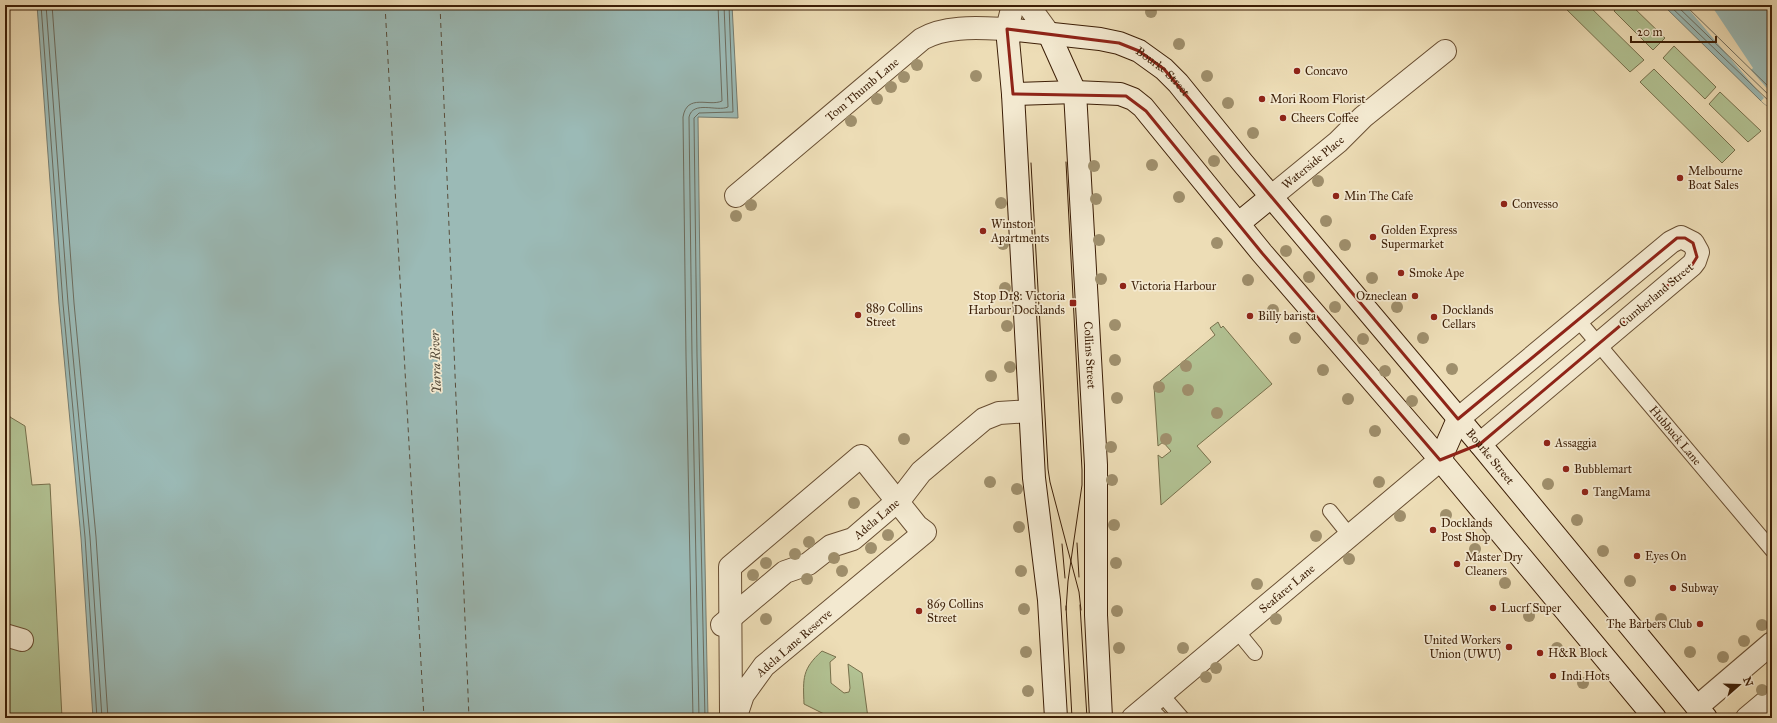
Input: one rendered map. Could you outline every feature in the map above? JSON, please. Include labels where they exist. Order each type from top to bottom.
[{"type":"street","points":[[1013,5],[1007,29],[1013,94],[1034,478],[1049,600],[1056,718]]},
{"type":"street","name":"Collins Street","points":[[1028,5],[1049,34],[1075,92],[1096,465],[1096,615],[1102,718]]},
{"type":"street","name":"Bourke Street","points":[[1007,29],[1100,39],[1119,43],[1139,50],[1154,60],[1178,84],[1480,444],[1696,714]]},
{"type":"street","name":"Tom Thumb Lane","points":[[736,196],[924,38],[935,33],[948,30],[1007,29]]},
{"type":"street","name":"Waterside Place","points":[[1272,196],[1338,142],[1363,117],[1445,51]]},
{"type":"street","points":[[1013,94],[1075,92],[1120,94],[1138,102],[1239,223],[1262,253],[1440,460],[1655,718]]},
{"type":"street","points":[[1239,223],[1272,196]]},
{"type":"street","name":"Cumberland Street","points":[[1440,460],[1480,444],[1692,265],[1696,261],[1698,252],[1693,243],[1686,238],[1677,238],[1458,419]]},
{"type":"street","name":"Adela Lane","points":[[725,623],[785,572],[808,564],[831,546],[852,539],[897,502],[921,472],[984,419],[999,413],[1030,411]]},
{"type":"street","points":[[1440,460],[1458,419]]},
{"type":"street","name":"Adela Lane Reserve","points":[[861,456],[897,502],[917,526],[925,532],[764,666],[743,695],[737,713],[731,713],[725,623],[730,567],[861,456]]},
{"type":"street","name":"Seafarer Lane","points":[[1151,709],[1237,631],[1440,460]]},
{"type":"street","points":[[1696,714],[1772,642]]},
{"type":"street","points":[[1747,718],[1772,697]]},
{"type":"lane","name":"Hubbuck Lane","points":[[1578,320],[1772,550]]},
{"type":"lane","points":[[1330,512],[1350,536]]},
{"type":"lane","points":[[1237,631],[1255,653]]},
{"type":"lane","points":[[1151,709],[1182,718]]},
{"type":"highlighted area","points":[[1007,29],[1119,43],[1139,51],[1164,69],[1458,419],[1677,238],[1685,238],[1693,243],[1697,257],[1692,265],[1480,444],[1440,460],[1262,253],[1146,111],[1126,96],[1013,94]]},
{"type":"green space","points":[[1562,5],[1588,5],[1644,60],[1630,72]]},
{"type":"green space","points":[[1619,5],[1631,5],[1665,38],[1653,50],[1614,11]]},
{"type":"green space","points":[[1674,46],[1716,87],[1705,99],[1663,58]]},
{"type":"green space","points":[[1654,69],[1735,150],[1722,163],[1640,82]]},
{"type":"green space","points":[[1720,92],[1761,131],[1748,142],[1709,104]]},
{"type":"green space","points":[[1218,322],[1221,328],[1223,326],[1272,384],[1197,446],[1211,462],[1161,505],[1158,455],[1162,458],[1171,451],[1163,442],[1158,446],[1154,386],[1215,335],[1210,328]]},
{"type":"green space","points":[[5,405],[10,417],[25,426],[32,485],[50,484],[62,718],[5,718]]},
{"type":"green space","points":[[822,651],[836,657],[830,662],[831,683],[844,693],[849,692],[850,688],[848,664],[862,673],[868,718],[832,718],[804,704],[805,674],[815,657]]},
{"type":"water","name":"Yarra River","points":[[37,5],[732,5],[738,118],[698,117],[708,718],[93,718],[81,538],[59,304]]},
{"type":"water","points":[[1663,5],[1772,5],[1772,110],[1761,101]]},
{"type":"pier","points":[[1685,5],[1711,5],[1753,68],[1751,70],[1772,94],[1772,110],[1761,101],[1764,98]]},
{"type":"ferry route","points":[[385,5],[424,718]]},
{"type":"ferry route","points":[[440,5],[469,718]]},
{"type":"tram line","points":[[1066,162],[1082,470],[1082,485],[1068,581],[1066,610]]},
{"type":"tram line","points":[[1031,163],[1048,469],[1050,482],[1079,592],[1081,610]]},
{"type":"tram line","points":[[1077,543],[1079,577]]},
{"type":"tram line","points":[[1062,544],[1065,578]]},
{"type":"tram line","points":[[1080,605],[1087,718]]},
{"type":"tram line","points":[[1066,606],[1072,718]]},
{"type":"place","name":"Concavo","points":[[1297,71]]},
{"type":"place","name":"Mori Room Florist","points":[[1262,99]]},
{"type":"place","name":"Cheers Coffee","points":[[1283,118]]},
{"type":"place","name":"Melbourne Boat Sales","points":[[1680,178]]},
{"type":"place","name":"Min The Cafe","points":[[1336,196]]},
{"type":"place","name":"Convesso","points":[[1504,204]]},
{"type":"place","name":"Winston Apartments","points":[[983,231]]},
{"type":"place","name":"Golden Express Supermarket","points":[[1373,237]]},
{"type":"place","name":"Smoke Ape","points":[[1401,273]]},
{"type":"place","name":"Victoria Harbour","points":[[1123,286]]},
{"type":"place","name":"Ozneclean","points":[[1415,296]]},
{"type":"place","name":"Stop D18: Victoria Harbour Docklands","points":[[1073,303]]},
{"type":"place","name":"889 Collins Street","points":[[858,315]]},
{"type":"place","name":"Billy barista","points":[[1250,316]]},
{"type":"place","name":"Docklands Cellars","points":[[1434,317]]},
{"type":"place","name":"Assaggia","points":[[1547,443]]},
{"type":"place","name":"Bubblemart","points":[[1566,469]]},
{"type":"place","name":"TangMama","points":[[1585,492]]},
{"type":"place","name":"Docklands Post Shop","points":[[1433,530]]},
{"type":"place","name":"Eyes On","points":[[1637,556]]},
{"type":"place","name":"Master Dry Cleaners","points":[[1457,564]]},
{"type":"place","name":"Subway","points":[[1673,588]]},
{"type":"place","name":"Lucrf Super","points":[[1493,608]]},
{"type":"place","name":"869 Collins Street","points":[[919,611]]},
{"type":"place","name":"The Barbers Club","points":[[1700,624]]},
{"type":"place","name":"United Workers Union (UWU)","points":[[1509,647]]},
{"type":"place","name":"H&R Block","points":[[1540,653]]},
{"type":"place","name":"Indi Hots","points":[[1553,676]]}]
